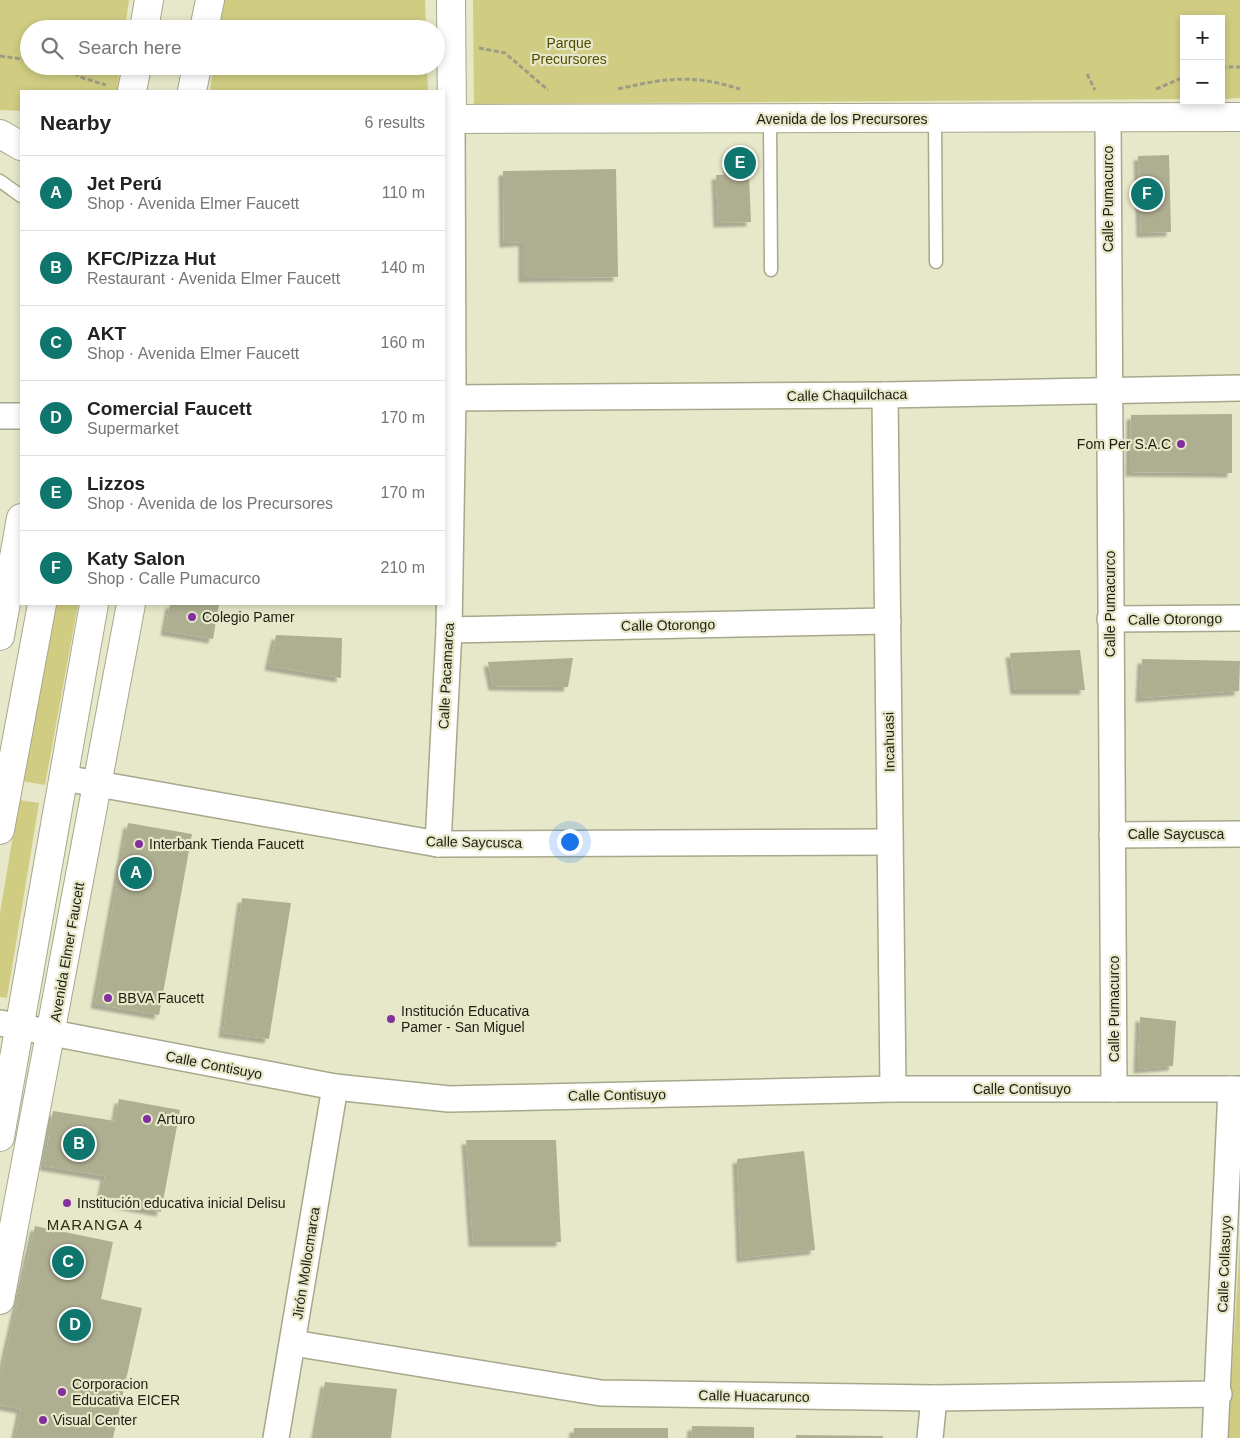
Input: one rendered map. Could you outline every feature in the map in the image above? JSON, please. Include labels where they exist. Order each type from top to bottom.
[{"type":"main road","points":[[146,20],[149,0]]},
{"type":"main road","points":[[206,20],[210,0]]},
{"type":"main road","points":[[448,119],[452,0]]},
{"type":"main road","points":[[132,90],[135,75]]},
{"type":"main road","points":[[192,90],[195,75]]},
{"type":"main road","name":"Avenida de los Precursores","points":[[448,119],[1240,117]]},
{"type":"main road","points":[[0,126],[20,126]]},
{"type":"main road","points":[[0,134],[20,145]]},
{"type":"main road","points":[[0,636],[20,524]]},
{"type":"main road","points":[[0,830],[42,605]]},
{"type":"main road","points":[[0,1137],[10,1025],[64,778],[94,605]]},
{"type":"main road","name":"Avenida Elmer Faucett","points":[[0,1300],[52,1034],[131,605]]},
{"type":"street","name":"Calle Pumacurco","points":[[1108,118],[1114,1089]]},
{"type":"street","name":"Calle Pacamarca","points":[[438,844],[449,630],[453,398],[448,119]]},
{"type":"street","name":"Calle Chaquilchaca","points":[[453,398],[885,396],[1240,388]]},
{"type":"street","name":"Incahuasi","points":[[885,396],[893,1088]]},
{"type":"street","points":[[0,416],[20,416]]},
{"type":"street","name":"Calle Otorongo","points":[[1110,619],[1240,618]]},
{"type":"street","name":"Calle Otorongo","points":[[449,630],[888,621]]},
{"type":"street","name":"Calle Saycusca","points":[[64,778],[438,844],[890,842]]},
{"type":"street","name":"Calle Saycusca","points":[[1112,835],[1240,834]]},
{"type":"street","name":"Calle Contisuyo","points":[[10,1025],[335,1087],[450,1099],[893,1088],[1236,1089]]},
{"type":"street","name":"Jirón Mollocmarca","points":[[276,1438],[335,1087]]},
{"type":"street","name":"Calle Collasuyo","points":[[1215,1438],[1236,1089]]},
{"type":"street","name":"Calle Huacarunco","points":[[293,1343],[601,1393],[934,1398],[1218,1394]]},
{"type":"street","points":[[930,1438],[934,1398]]},
{"type":"lane","points":[[770,119],[771,270]]},
{"type":"lane","points":[[935,119],[936,262]]},
{"type":"lane","points":[[0,180],[20,195]]},
{"type":"path","points":[[0,56],[20,59]]},
{"type":"path","points":[[1225,67],[1240,66]]},
{"type":"green space","points":[[0,0],[129,0],[126,20],[20,20],[20,75],[119,75],[117,90],[20,90],[20,111],[0,110]]},
{"type":"green space","points":[[223,0],[425,0],[426,20],[220,20]]},
{"type":"green space","name":"Parque Precursores","points":[[473,0],[1240,0],[1240,98],[1225,99],[1225,15],[1180,15],[1180,99],[474,104]]},
{"type":"green space","points":[[212,75],[427,75],[428,90],[210,90]]},
{"type":"green space","points":[[53,605],[78,605],[45,785],[21,781]]},
{"type":"green space","points":[[19,800],[39,803],[7,998],[0,997],[0,913]]},
{"type":"green space","points":[[1240,1240],[1240,1438],[1228,1438]]},
{"type":"building","points":[[748,153],[751,222],[718,223],[716,175],[728,175],[728,154]]},
{"type":"building","points":[[1169,155],[1171,232],[1141,233],[1138,156]]},
{"type":"building","points":[[616,169],[618,277],[523,278],[523,242],[504,243],[503,171]]},
{"type":"building","name":"Fom Per S.A.C","points":[[1232,414],[1232,473],[1130,472],[1131,415]]},
{"type":"building","name":"Colegio Pamer","points":[[170,605],[219,605],[213,639],[165,631]]},
{"type":"building","points":[[276,635],[342,638],[341,678],[269,666]]},
{"type":"building","points":[[1080,650],[1085,690],[1015,690],[1010,653]]},
{"type":"building","points":[[573,658],[568,687],[493,686],[488,662]]},
{"type":"building","points":[[1142,659],[1240,661],[1239,691],[1140,698]]},
{"type":"building","points":[[128,823],[192,834],[159,1015],[95,1004]]},
{"type":"building","points":[[242,898],[291,903],[269,1039],[223,1033]]},
{"type":"building","points":[[1140,1017],[1176,1021],[1173,1066],[1138,1069]]},
{"type":"building","points":[[119,1099],[180,1110],[161,1212],[100,1201],[105,1176],[44,1166],[53,1111],[115,1121]]},
{"type":"building","points":[[466,1140],[556,1140],[561,1242],[473,1242]]},
{"type":"building","points":[[804,1151],[815,1250],[741,1258],[737,1159]]},
{"type":"building","points":[[35,1226],[113,1242],[101,1299],[142,1308],[113,1438],[15,1438],[21,1409],[0,1405],[0,1379]]},
{"type":"building","points":[[325,1382],[397,1389],[391,1438],[315,1438]]},
{"type":"building","points":[[692,1426],[754,1427],[754,1438],[691,1438]]},
{"type":"building","points":[[574,1428],[668,1428],[668,1438],[573,1438]]},
{"type":"building","points":[[796,1435],[883,1436],[883,1438],[796,1438]]},
{"type":"place","name":"Lizzos","points":[[740,163]]},
{"type":"place","name":"Katy Salon","points":[[1147,194]]},
{"type":"place","name":"Fom Per S.A.C","points":[[1181,444]]},
{"type":"place","name":"Colegio Pamer","points":[[192,617]]},
{"type":"place","name":"Interbank Tienda Faucett","points":[[139,844]]},
{"type":"place","name":"Jet Perú","points":[[136,873]]},
{"type":"place","name":"BBVA Faucett","points":[[108,998]]},
{"type":"place","name":"Institución Educativa Pamer - San Miguel","points":[[391,1019]]},
{"type":"place","name":"Arturo","points":[[147,1119]]},
{"type":"place","name":"KFC/Pizza Hut","points":[[79,1144]]},
{"type":"place","name":"Institución educativa inicial Delisu","points":[[67,1203]]},
{"type":"place","name":"AKT","points":[[68,1262]]},
{"type":"place","name":"Comercial Faucett","points":[[75,1325]]},
{"type":"place","name":"Corporacion Educativa EICER","points":[[62,1392]]},
{"type":"place","name":"Visual Center","points":[[43,1420]]},
{"type":"district","name":"MARANGA 4","points":[[95,1224]]}]
